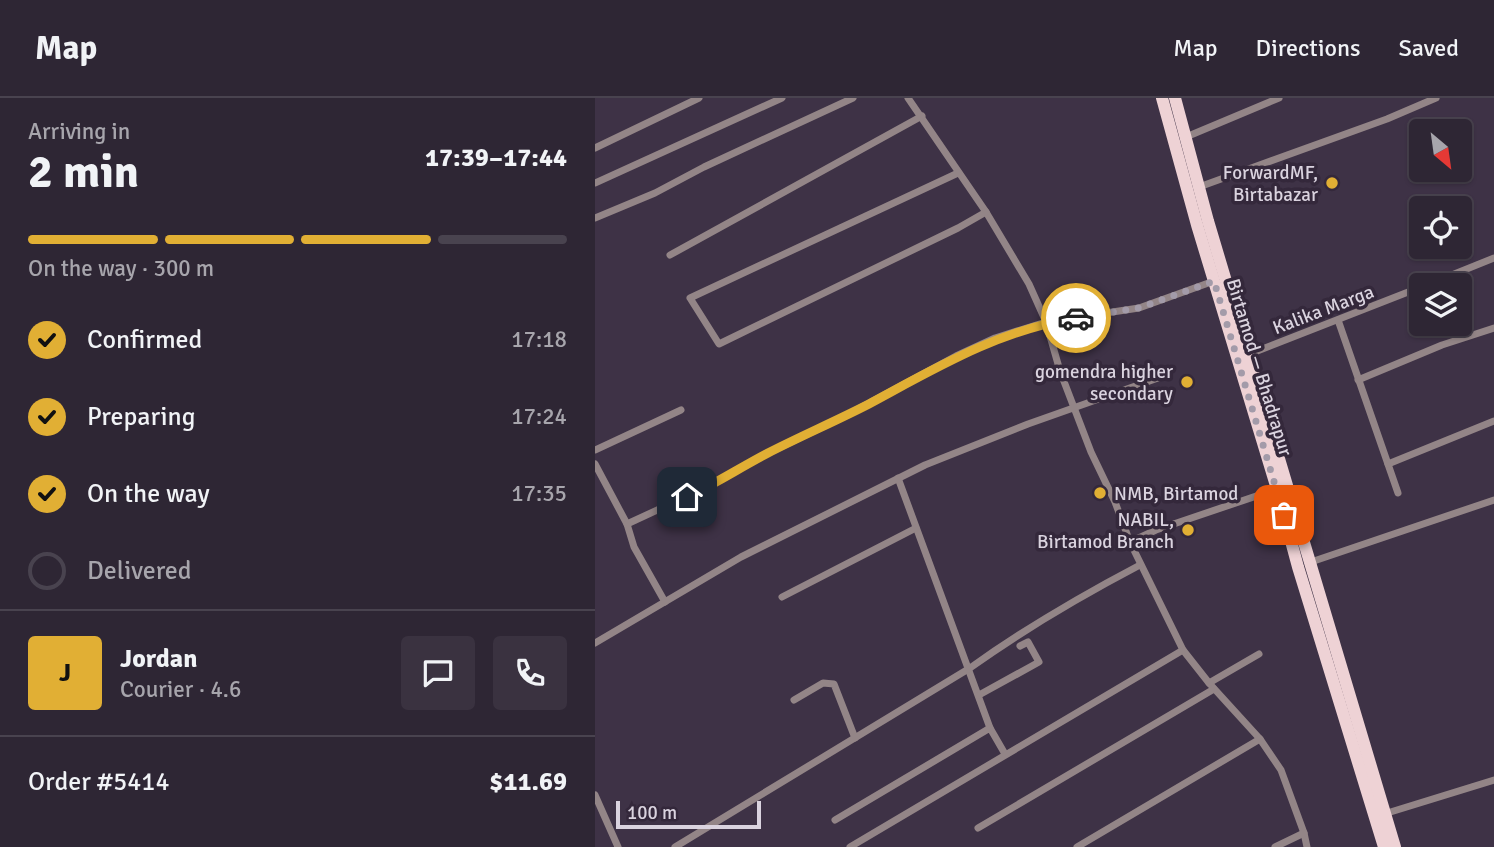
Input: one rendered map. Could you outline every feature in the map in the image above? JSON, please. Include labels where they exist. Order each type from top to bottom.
[{"type":"main road","name":"Birtamod — Bhadrapur","points":[[1162,98],[1214,281],[1243,356],[1381,815],[1395,847]]},
{"type":"main road","name":"Birtamod — Bhadrapur","points":[[1175,98],[1277,489],[1304,565]]},
{"type":"main road","name":"Birtamod — Bhadrapur","points":[[1381,815],[1384,847]]},
{"type":"street","points":[[595,148],[699,98]]},
{"type":"street","points":[[595,183],[782,98]]},
{"type":"street","points":[[595,218],[655,193],[704,167],[853,98]]},
{"type":"street","points":[[908,98],[986,212],[1029,284],[1047,322],[1060,371],[1074,408],[1140,565],[1161,601],[1183,650],[1259,738],[1281,770],[1307,847]]},
{"type":"street","points":[[1187,137],[1279,98]]},
{"type":"street","points":[[1199,187],[1387,119],[1436,98]]},
{"type":"street","points":[[670,255],[922,116]]},
{"type":"street","points":[[958,173],[690,298],[719,344],[947,234],[986,212]]},
{"type":"street","points":[[1457,273],[1494,258]]},
{"type":"street","points":[[627,524],[707,487],[764,455],[843,418],[956,356],[995,338],[1047,322],[1139,308],[1214,281]]},
{"type":"street","name":"Kalika Marga","points":[[1243,356],[1409,292]]},
{"type":"street","points":[[1338,320],[1398,493]]},
{"type":"street","points":[[1358,380],[1441,345],[1494,328]]},
{"type":"street","points":[[595,643],[741,557],[898,478],[972,445],[1158,378]]},
{"type":"street","points":[[595,450],[681,410]]},
{"type":"street","points":[[1388,464],[1494,421]]},
{"type":"street","points":[[595,464],[627,524],[634,547],[665,602]]},
{"type":"street","points":[[898,478],[990,728],[1005,754]]},
{"type":"street","points":[[1130,542],[1156,530],[1277,489]]},
{"type":"street","points":[[1304,565],[1494,500]]},
{"type":"street","points":[[782,597],[916,528]]},
{"type":"street","points":[[675,847],[970,668],[1002,645],[1104,583],[1140,565]]},
{"type":"street","points":[[979,695],[1039,662],[1028,642],[1020,646]]},
{"type":"street","points":[[850,847],[1183,650]]},
{"type":"street","points":[[978,828],[1212,686],[1259,654]]},
{"type":"street","points":[[794,700],[823,683],[834,684],[855,738]]},
{"type":"street","points":[[835,820],[990,728]]},
{"type":"street","points":[[1077,847],[1259,738]]},
{"type":"street","points":[[1381,815],[1494,780]]},
{"type":"street","points":[[595,795],[618,847]]},
{"type":"street","points":[[1275,847],[1304,833]]},
{"type":"way so far","points":[[1076,318],[1139,308],[1214,281],[1284,515]]},
{"type":"place","name":"ForwardMF, Birtabazar","points":[[1332,183]]},
{"type":"place","name":"gomendra higher secondary","points":[[1187,382]]},
{"type":"place","name":"NMB, Birtamod","points":[[1100,493]]},
{"type":"place","name":"NABIL, Birtamod Branch","points":[[1188,530]]},
{"type":"route","points":[[687,497],[995,338],[1047,322],[1076,318]]}]
